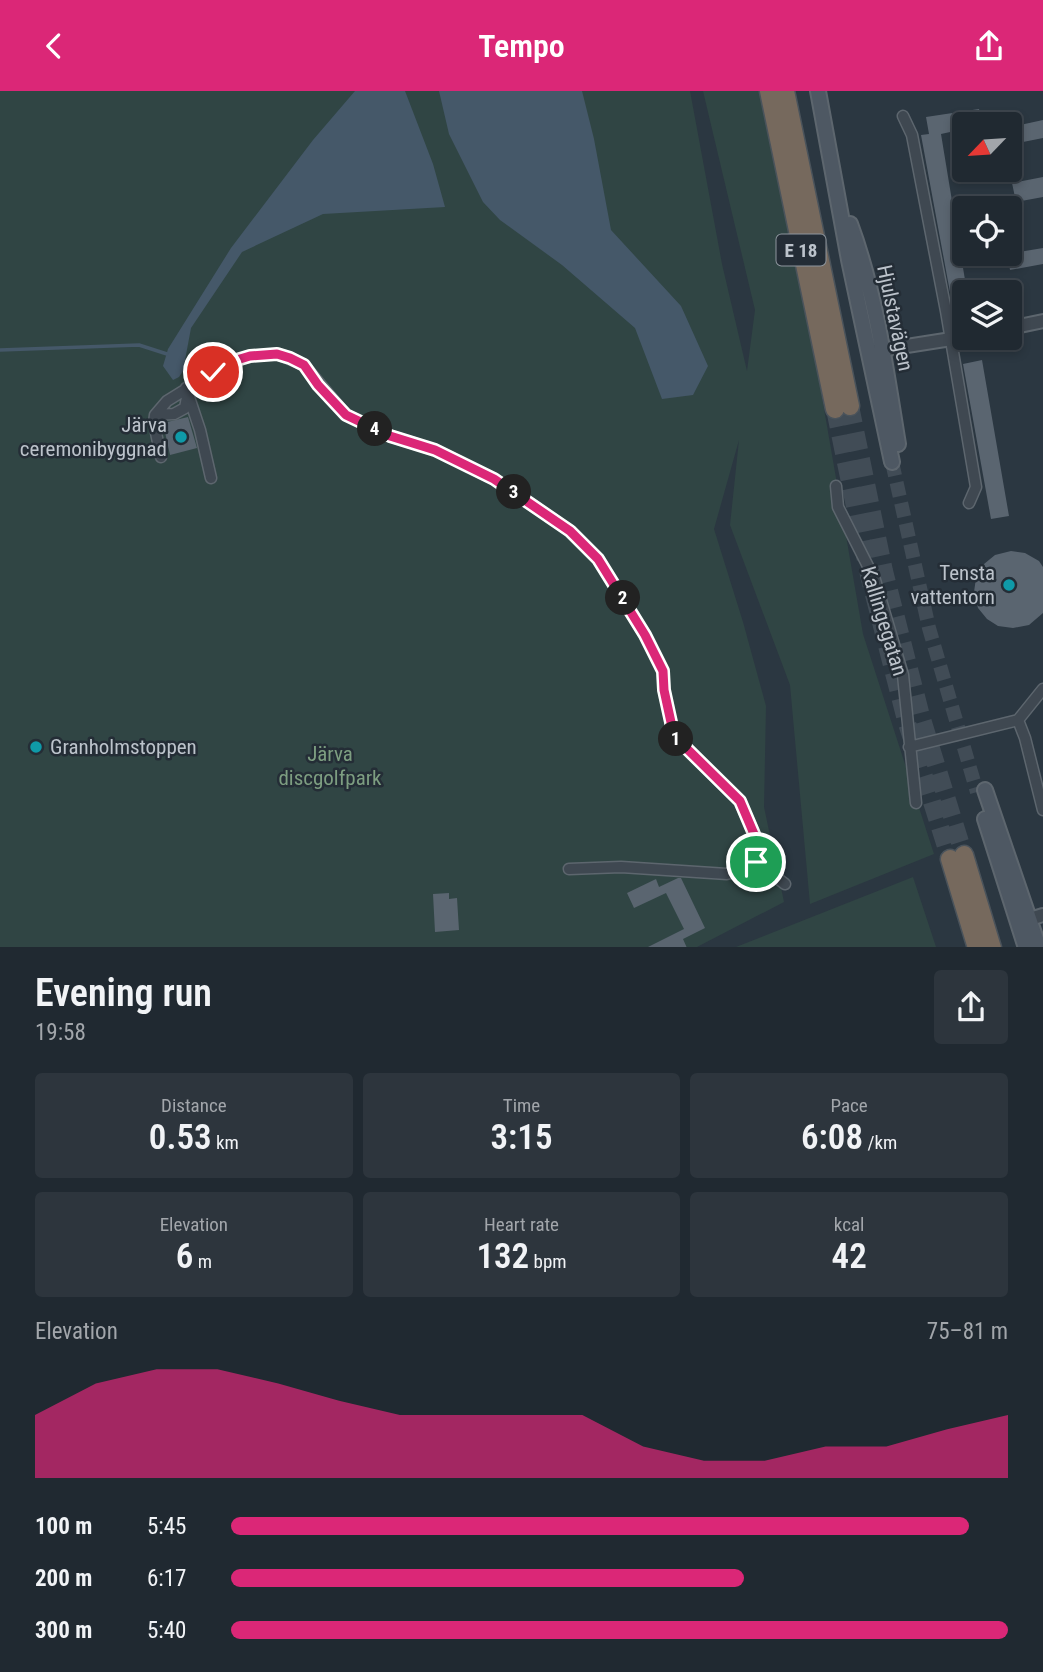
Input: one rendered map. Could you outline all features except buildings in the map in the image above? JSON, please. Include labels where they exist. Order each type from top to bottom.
[{"type":"highway","name":"E 18","points":[[769,91],[842,407],[785,91]]},
{"type":"highway","points":[[977,947],[957,857],[992,947]]},
{"type":"main road","name":"Hjulstavägen","points":[[818,91],[875,351],[896,461]]},
{"type":"main road","points":[[1026,947],[1036,924],[1023,897],[981,791],[1036,924],[1039,947]]},
{"type":"street","points":[[903,117],[912,135],[951,339],[976,487],[969,503]]},
{"type":"street","points":[[1022,325],[1043,321]]},
{"type":"street","points":[[875,351],[951,339]]},
{"type":"street","points":[[161,457],[154,423],[155,415],[167,401],[230,362],[277,354],[304,365],[318,385],[346,415],[390,436],[435,450],[494,479],[570,531],[598,559],[645,635],[663,671],[664,690],[674,736],[740,801],[754,834],[756,862],[785,884]]},
{"type":"street","points":[[155,415],[174,414],[185,408],[187,390]]},
{"type":"street","points":[[187,390],[211,478]]},
{"type":"street","name":"Kallingegatan","points":[[836,486],[838,507],[875,580],[903,675],[916,803]]},
{"type":"street","points":[[909,747],[1018,720],[1043,689]]},
{"type":"street","points":[[1018,720],[1043,810]]},
{"type":"street","points":[[569,869],[621,867],[727,874],[756,862]]},
{"type":"green space","name":"Järva discgolfpark","points":[[0,91],[690,91],[722,264],[747,371],[755,310],[703,91],[769,91],[863,634],[934,854],[810,904],[790,685],[730,525],[739,440],[714,529],[766,706],[764,807],[784,902],[697,947],[0,947]]},
{"type":"green space","points":[[913,877],[936,947],[736,947]]},
{"type":"water","points":[[355,91],[405,91],[433,164],[445,207],[323,214],[242,252],[191,328],[183,371],[173,380],[163,366],[168,349],[231,248],[313,140]]},
{"type":"water","points":[[439,91],[582,91],[611,230],[681,306],[708,366],[693,395],[662,399],[635,328],[562,265],[500,220],[483,202],[449,134]]},
{"type":"waterway","points":[[0,350],[139,345],[167,354]]},
{"type":"tunnel","points":[[850,406],[884,571],[921,716],[964,855]]},
{"type":"tunnel","points":[[835,409],[869,575],[906,720],[950,859]]},
{"type":"tunnel","points":[[892,462],[929,628],[977,792]]},
{"type":"place","name":"Järva ceremonibyggnad","points":[[181,437]]},
{"type":"place","name":"Tensta vattentorn","points":[[1009,585]]},
{"type":"place","name":"Granholmstoppen","points":[[36,747]]},
{"type":"route","points":[[213,372],[230,362],[250,356],[277,354],[290,358],[304,365],[318,385],[346,415],[390,436],[435,450],[494,479],[570,531],[598,559],[645,635],[663,671],[664,690],[674,736],[740,801],[754,834],[756,862]]}]
